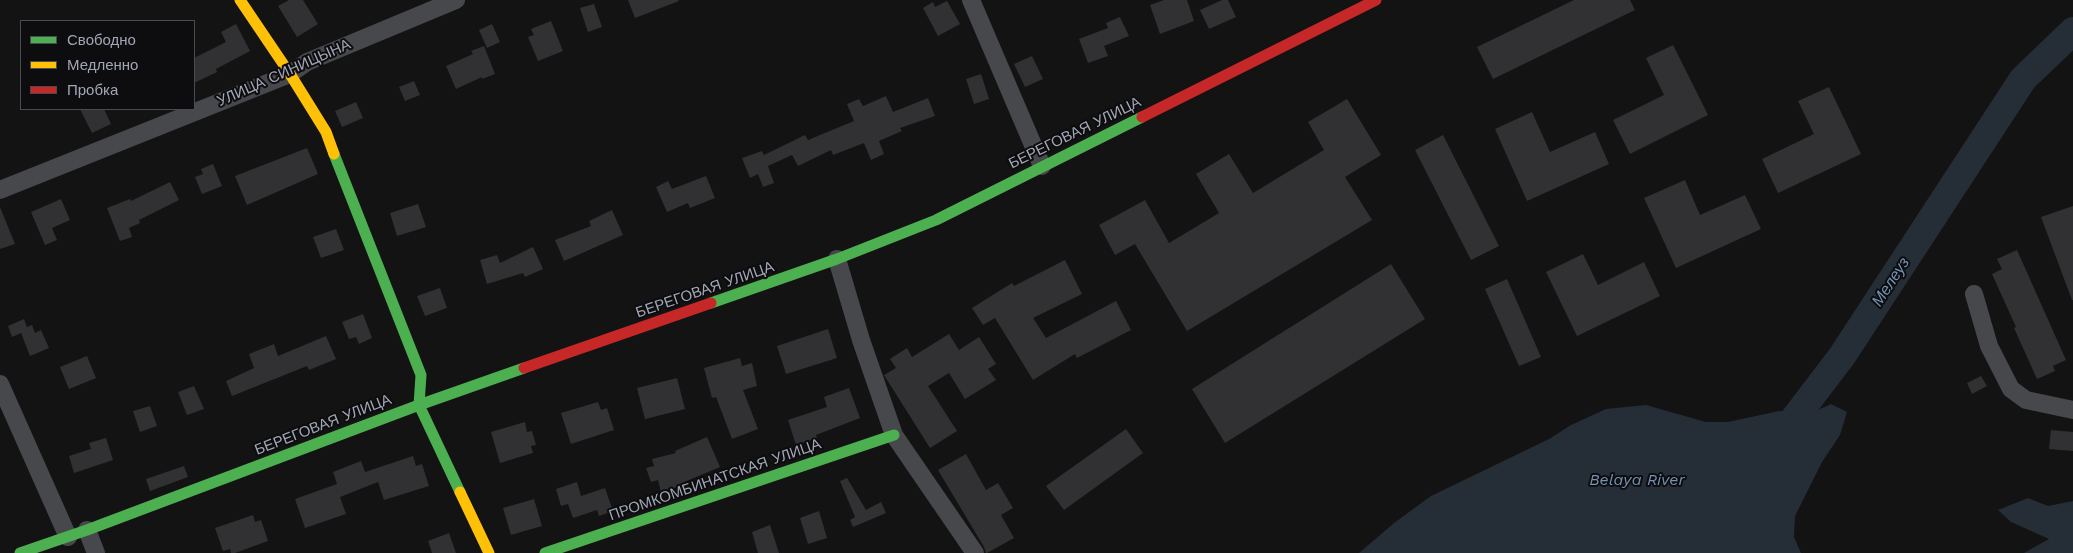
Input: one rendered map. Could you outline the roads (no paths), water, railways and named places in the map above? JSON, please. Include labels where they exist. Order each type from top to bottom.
[{"type":"main road","points":[[240,0],[326,132],[421,375],[419,405],[489,553]]},
{"type":"main road","name":"БЕРЕГОВАЯ УЛИЦА","points":[[20,553],[87,530],[419,405],[837,260],[936,220],[1376,0]]},
{"type":"main road","name":"ПРОМКОМБИНАТСКАЯ УЛИЦА","points":[[545,553],[894,435]]},
{"type":"street","name":"УЛИЦА СИНИЦЫНА","points":[[0,190],[290,74],[307,62],[456,0]]},
{"type":"street","points":[[971,0],[1042,166]]},
{"type":"street","points":[[837,260],[861,340],[894,435],[976,553]]},
{"type":"street","points":[[1974,294],[1989,346],[2011,389],[2026,400],[2073,410]]},
{"type":"street","points":[[0,384],[68,537]]},
{"type":"street","points":[[87,530],[96,553]]},
{"type":"water","name":"Belaya River","points":[[1831,404],[1847,412],[1840,435],[1822,462],[1795,516],[1794,537],[1801,553],[1359,553],[1394,523],[1431,496],[1606,409],[1646,405],[1706,422],[1728,422],[1779,411],[1814,412]]},
{"type":"water","points":[[2028,498],[2048,506],[2073,501],[2073,553],[2024,553],[2049,539],[2011,522],[1998,510]]},
{"type":"waterway","name":"Мелеуз","points":[[1778,440],[1842,356],[2023,79],[2073,31]]}]
